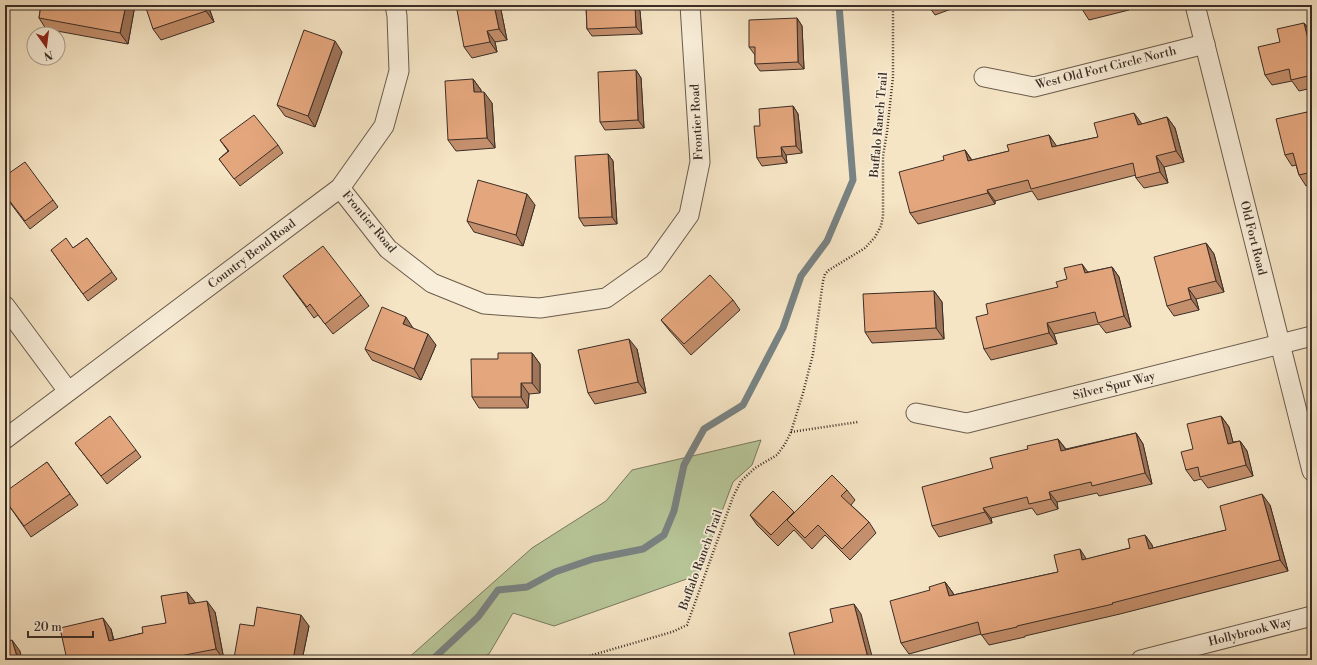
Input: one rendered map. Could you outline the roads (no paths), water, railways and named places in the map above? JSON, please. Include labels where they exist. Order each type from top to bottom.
[{"type":"street","name":"Country Bend Road","points":[[5,439],[340,188],[384,126],[399,71],[397,16],[395,5]]},
{"type":"street","name":"Frontier Road","points":[[340,188],[388,249],[432,283],[484,304],[540,308],[606,298],[654,264],[689,215],[700,162],[690,5]]},
{"type":"street","name":"Old Fort Road","points":[[1195,5],[1312,471]]},
{"type":"street","name":"West Old Fort Circle North","points":[[984,77],[1034,87],[1205,44]]},
{"type":"street","points":[[5,306],[68,391]]},
{"type":"street","name":"Silver Spur Way","points":[[916,413],[967,423],[1312,336]]},
{"type":"street","name":"Hollybrook Way","points":[[1141,660],[1312,616]]},
{"type":"waterway","points":[[432,660],[478,617],[498,590],[527,587],[555,572],[593,559],[643,549],[664,535],[674,511],[684,465],[704,429],[743,405],[783,328],[801,276],[827,241],[853,180],[839,5]]}]
